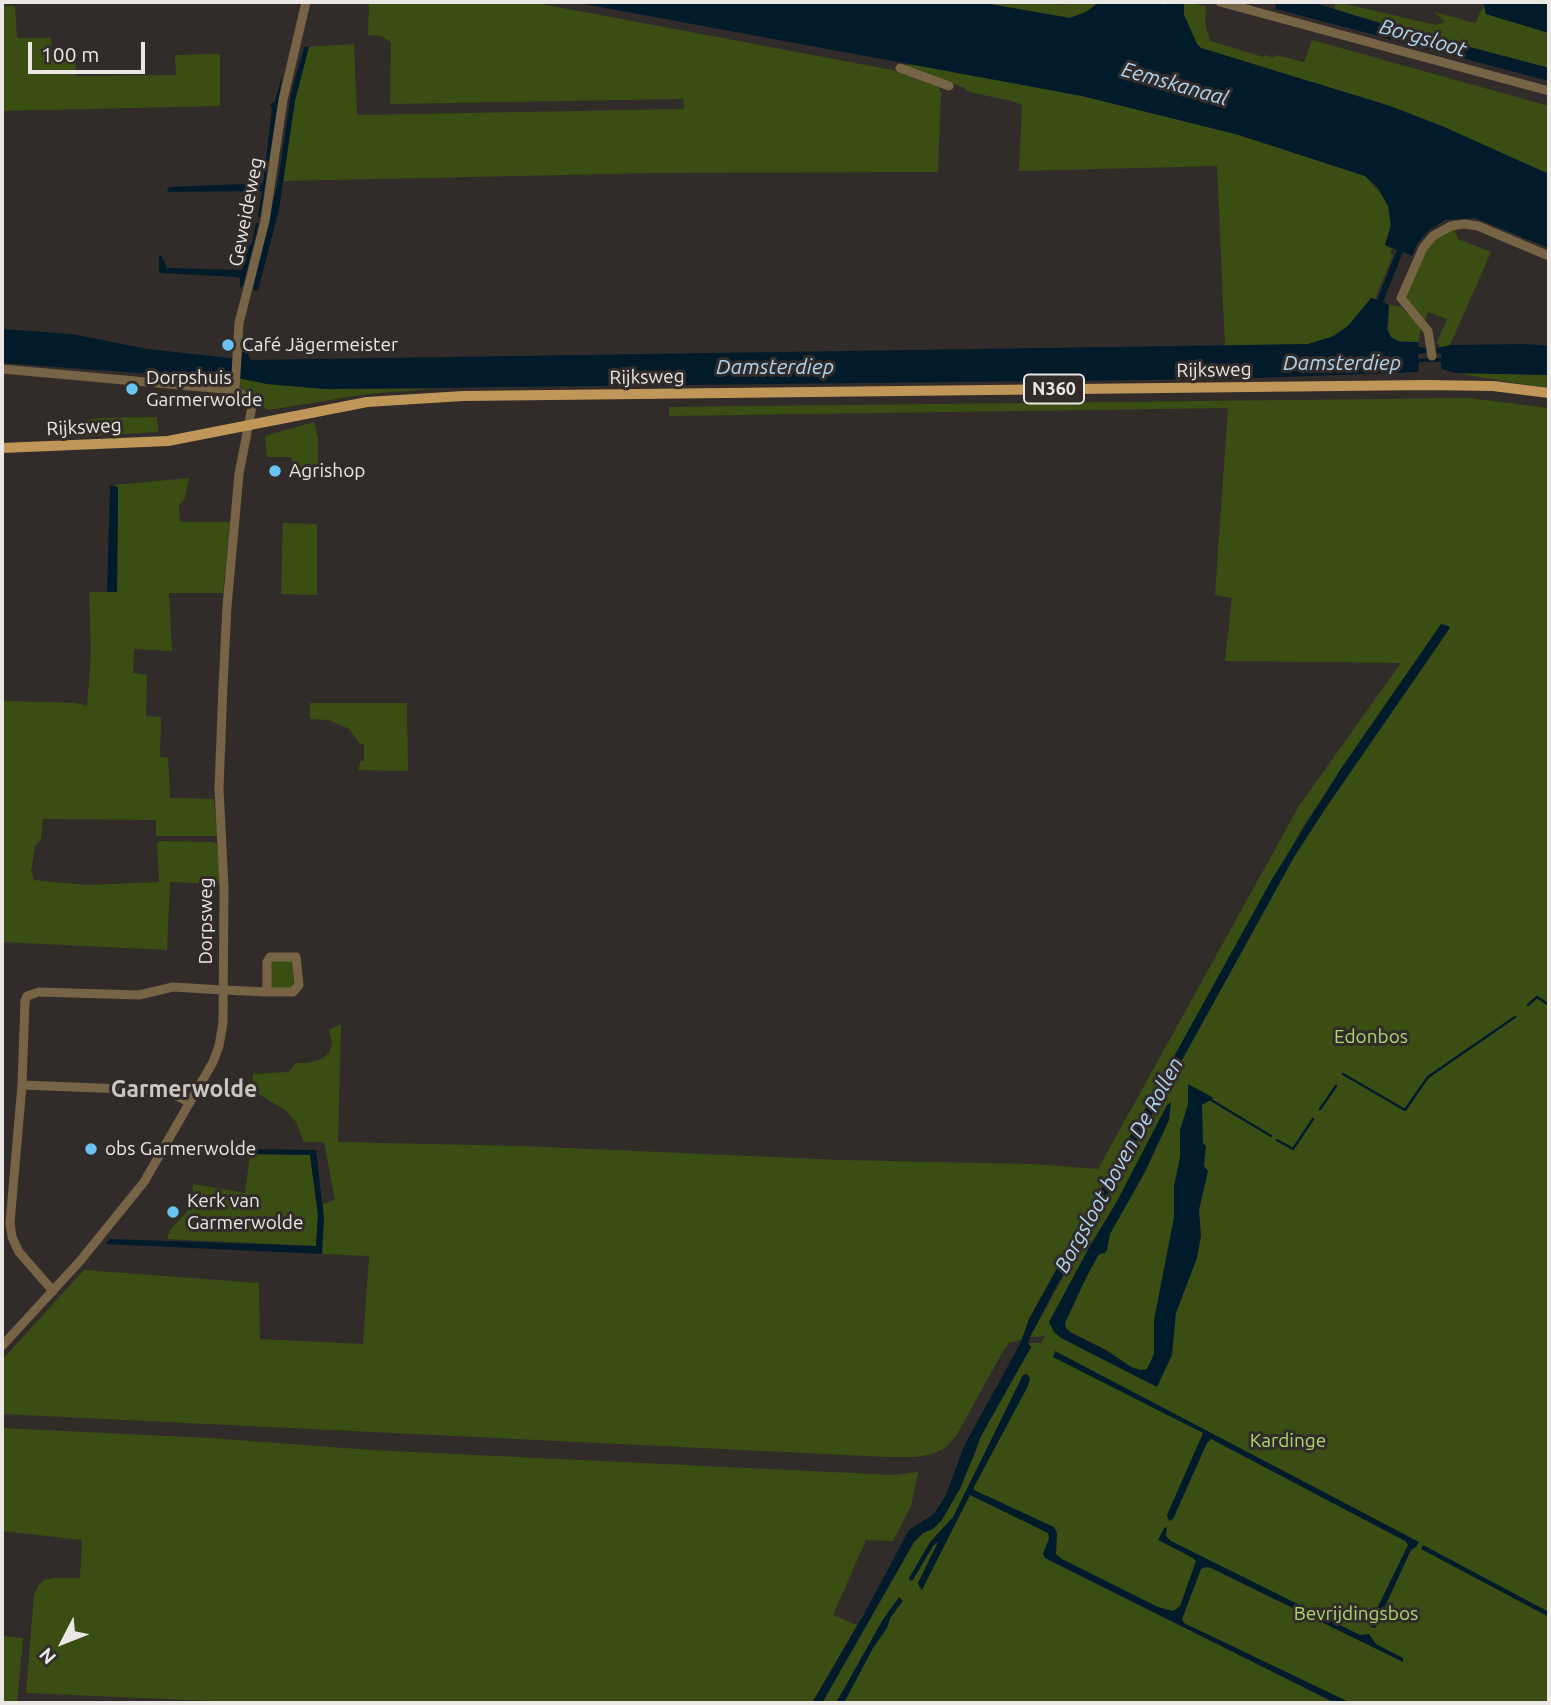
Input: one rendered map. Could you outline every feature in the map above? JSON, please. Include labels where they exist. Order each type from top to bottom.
[{"type":"main road","name":"Rijksweg","points":[[2,448],[168,441],[367,402],[463,396],[1426,385],[1493,386],[1549,393]]},
{"type":"street","name":"Geweideweg","points":[[249,424],[252,407],[247,398],[235,390],[239,323],[273,182],[283,100],[306,2]]},
{"type":"street","points":[[1220,2],[1257,7],[1549,91]]},
{"type":"street","points":[[900,68],[949,86]]},
{"type":"street","points":[[1432,356],[1428,331],[1401,298],[1423,248],[1433,236],[1451,226],[1478,226],[1549,256]]},
{"type":"street","points":[[2,369],[235,390]]},
{"type":"street","name":"Dorpsweg","points":[[2,1346],[106,1230],[144,1182],[213,1062],[219,1046],[223,1023],[224,887],[219,789],[223,686],[239,474],[249,424]]},
{"type":"street","points":[[53,1291],[19,1252],[12,1237],[10,1223],[22,1085],[25,998],[33,993],[139,995],[173,987],[267,992],[293,992],[299,985],[296,957],[270,957],[267,962],[267,992]]},
{"type":"street","points":[[22,1085],[150,1090],[168,1092],[189,1102]]},
{"type":"green space","points":[[369,2],[531,2],[892,70],[939,87],[938,172],[656,173],[283,181],[289,107],[306,47],[354,44],[357,115],[684,109],[683,99],[390,104],[391,42],[381,36],[368,35]]},
{"type":"green space","points":[[978,2],[1062,5],[1099,2],[1086,12],[1070,18]]},
{"type":"green space","points":[[1184,2],[1206,6],[1205,23],[1210,41],[1263,57],[1265,55],[1274,58],[1276,55],[1304,62],[1312,40],[1549,106],[1549,174],[1390,106],[1201,48],[1184,15]]},
{"type":"green space","points":[[1336,2],[1436,25],[1445,22],[1434,12],[1475,23],[1484,5],[1486,14],[1549,33],[1549,68],[1334,10]]},
{"type":"green space","points":[[2,6],[15,6],[17,38],[51,38],[52,59],[75,57],[76,76],[176,75],[175,55],[220,54],[220,106],[2,111]]},
{"type":"green space","points":[[914,64],[1082,96],[1162,115],[1239,135],[1365,176],[1383,196],[1388,206],[1391,225],[1385,245],[1392,249],[1390,253],[1393,255],[1375,299],[1372,298],[1348,326],[1329,338],[1309,344],[1225,346],[1217,166],[1019,171],[1022,105],[969,92],[963,87],[906,69],[907,65]]},
{"type":"green space","points":[[1454,228],[1458,239],[1491,252],[1450,345],[1441,347],[1437,342],[1447,319],[1428,312],[1425,320],[1422,320],[1408,304],[1406,297],[1425,250],[1431,242]]},
{"type":"green space","points":[[1389,305],[1401,307],[1421,328],[1418,342],[1395,341],[1388,334]]},
{"type":"green space","points":[[1456,373],[1549,375],[1549,388],[1502,381]]},
{"type":"green space","points":[[238,378],[267,384],[325,389],[431,389],[367,394],[269,410],[256,404],[239,384]]},
{"type":"green space","points":[[1468,398],[1549,408],[1549,1703],[822,1703],[914,1542],[923,1533],[973,1459],[981,1436],[1031,1347],[1028,1343],[1041,1343],[1045,1336],[1030,1337],[1294,857],[1449,629],[1442,624],[1305,823],[1029,1319],[1023,1339],[1009,1343],[956,1436],[945,1448],[916,1457],[887,1457],[2,1414],[2,1360],[84,1270],[259,1283],[260,1339],[363,1344],[369,1256],[322,1254],[323,1204],[335,1200],[324,1142],[304,1142],[296,1122],[285,1110],[252,1090],[253,1074],[288,1072],[296,1063],[322,1059],[329,1053],[332,1043],[329,1030],[341,1024],[338,1142],[1031,1164],[1098,1169],[1299,806],[1401,663],[1225,661],[1232,598],[1215,595],[1228,408],[669,416],[669,407]]},
{"type":"green space","points":[[157,417],[158,432],[72,437],[87,420]]},
{"type":"green space","points":[[314,422],[318,439],[318,471],[293,470],[291,457],[267,457],[265,436]]},
{"type":"green space","points":[[189,478],[185,498],[179,505],[180,522],[230,522],[223,593],[169,593],[172,651],[134,649],[133,673],[147,675],[146,716],[161,717],[160,757],[168,758],[170,798],[214,799],[217,836],[156,836],[156,820],[43,819],[41,839],[35,846],[31,871],[34,880],[87,885],[159,882],[157,844],[160,841],[213,842],[217,844],[220,884],[170,882],[167,950],[2,942],[2,701],[76,703],[87,706],[91,654],[89,592],[117,592],[118,488],[114,485]]},
{"type":"green space","points":[[283,523],[317,524],[317,595],[281,594]]},
{"type":"green space","points":[[310,703],[407,703],[408,771],[358,770],[361,761],[364,761],[364,744],[360,744],[349,729],[329,720],[310,719]]},
{"type":"green space","points":[[292,959],[294,988],[270,988],[270,960]]},
{"type":"green space","points":[[250,1154],[310,1155],[318,1215],[316,1246],[167,1239],[170,1230],[193,1205],[193,1184],[245,1193]]},
{"type":"green space","points":[[2,1428],[210,1438],[371,1450],[894,1475],[918,1472],[911,1506],[893,1541],[866,1540],[833,1615],[857,1625],[812,1703],[259,1703],[26,1693],[34,1595],[44,1580],[80,1578],[82,1540],[2,1531]]},
{"type":"green space","points":[[2,1636],[23,1638],[17,1703],[2,1703]]},
{"type":"water","points":[[573,2],[978,2],[1070,18],[1086,12],[1099,2],[1153,2],[1166,5],[1168,2],[1184,2],[1184,15],[1201,48],[1390,106],[1549,174],[1549,248],[1475,218],[1445,220],[1427,232],[1417,244],[1412,256],[1403,252],[1383,302],[1389,305],[1387,329],[1391,337],[1401,342],[1418,342],[1418,347],[1430,349],[1430,352],[1418,354],[1418,359],[1441,358],[1441,354],[1434,352],[1434,349],[1450,345],[1549,346],[1549,375],[1456,373],[1441,369],[1441,362],[1419,362],[1418,372],[1228,379],[325,389],[267,384],[238,378],[158,377],[152,374],[2,363],[2,329],[72,334],[147,349],[238,359],[242,355],[244,336],[250,336],[248,355],[251,360],[1308,344],[1334,336],[1348,326],[1371,298],[1377,300],[1397,250],[1385,245],[1391,225],[1388,206],[1378,188],[1365,176],[1239,135],[1082,96]]},
{"type":"water","name":"Borgsloot","points":[[1275,2],[1312,2],[1389,26],[1549,68],[1549,81],[1276,9]]},
{"type":"water","points":[[1486,2],[1549,2],[1549,33],[1486,14]]},
{"type":"water","points":[[304,47],[309,47],[295,101],[279,210],[256,291],[253,289],[278,181],[291,94]]},
{"type":"water","points":[[283,72],[260,217],[262,191],[167,192],[169,187],[263,183],[272,109],[270,104],[275,102]]},
{"type":"water","points":[[256,223],[259,223],[243,286],[240,288],[240,278],[237,277],[159,271],[161,255],[167,268],[242,270],[244,252],[252,243]]},
{"type":"water","points":[[110,485],[118,487],[117,592],[107,592]]},
{"type":"water","name":"Borgsloot boven De Rollen","points":[[1441,624],[1450,628],[1294,857],[1054,1291],[1030,1337],[1028,1343],[1031,1347],[981,1436],[961,1487],[942,1520],[914,1542],[822,1703],[812,1703],[909,1530],[934,1514],[946,1495],[964,1446],[1020,1344],[1029,1319],[1272,879],[1340,770]]},
{"type":"water","points":[[1188,1084],[1214,1098],[1202,1105],[1203,1143],[1206,1146],[1204,1166],[1208,1171],[1199,1210],[1201,1236],[1197,1258],[1176,1313],[1172,1355],[1157,1387],[1061,1338],[1049,1322],[1171,1102],[1169,1120],[1145,1172],[1110,1234],[1107,1250],[1099,1254],[1065,1323],[1070,1332],[1106,1350],[1131,1367],[1147,1369],[1154,1354],[1154,1320],[1174,1217],[1174,1186],[1180,1157],[1180,1130],[1188,1104]]},
{"type":"water","points":[[250,1149],[316,1150],[324,1219],[322,1254],[105,1244],[110,1239],[316,1246],[318,1215],[310,1155],[250,1154]]},
{"type":"water","points":[[1055,1351],[1419,1542],[1411,1550],[1375,1628],[1371,1627],[1370,1623],[1408,1545],[1405,1541],[1211,1439],[1173,1519],[1169,1521],[1167,1515],[1203,1433],[1053,1357]]},
{"type":"water","points":[[1027,1374],[1030,1378],[1028,1386],[974,1490],[1054,1527],[1057,1533],[1056,1554],[1062,1559],[1158,1607],[1173,1611],[1180,1606],[1196,1561],[1158,1540],[1167,1527],[1166,1536],[1171,1541],[1360,1635],[1369,1634],[1376,1644],[1403,1658],[1403,1662],[1211,1568],[1201,1569],[1182,1619],[1184,1623],[1351,1703],[1335,1703],[1045,1558],[1043,1554],[1049,1538],[1048,1533],[970,1495],[922,1590],[918,1583],[938,1542],[910,1581],[909,1578],[930,1542],[953,1517],[1023,1375]]},
{"type":"water","points":[[1423,1545],[1549,1612],[1549,1617],[1421,1549]]},
{"type":"water","points":[[899,1597],[903,1601],[890,1618],[887,1628],[873,1648],[845,1701],[836,1703],[882,1621]]},
{"type":"waterway","points":[[1528,1005],[1537,997],[1549,1005]]},
{"type":"waterway","points":[[1343,1074],[1405,1110],[1428,1077],[1515,1017]]},
{"type":"waterway","points":[[1320,1109],[1336,1086]]},
{"type":"waterway","points":[[1211,1100],[1271,1136]]},
{"type":"waterway","points":[[1277,1140],[1293,1149],[1313,1119]]},
{"type":"place","name":"Café Jägermeister","points":[[228,345]]},
{"type":"place","name":"Dorpshuis Garmerwolde","points":[[132,389]]},
{"type":"place","name":"Agrishop","points":[[275,471]]},
{"type":"place","name":"obs Garmerwolde","points":[[91,1149]]},
{"type":"place","name":"Kerk van Garmerwolde","points":[[173,1212]]},
{"type":"district","name":"Garmerwolde","points":[[184,1089]]},
{"type":"water label","name":"Eemskanaal","points":[[1175,84]]},
{"type":"water label","name":"Damsterdiep","points":[[1342,363]]},
{"type":"water label","name":"Damsterdiep","points":[[775,367]]},
{"type":"park label","name":"Edonbos","points":[[1371,1037]]},
{"type":"park label","name":"Kardinge","points":[[1288,1441]]},
{"type":"park label","name":"Bevrijdingsbos","points":[[1356,1614]]}]
